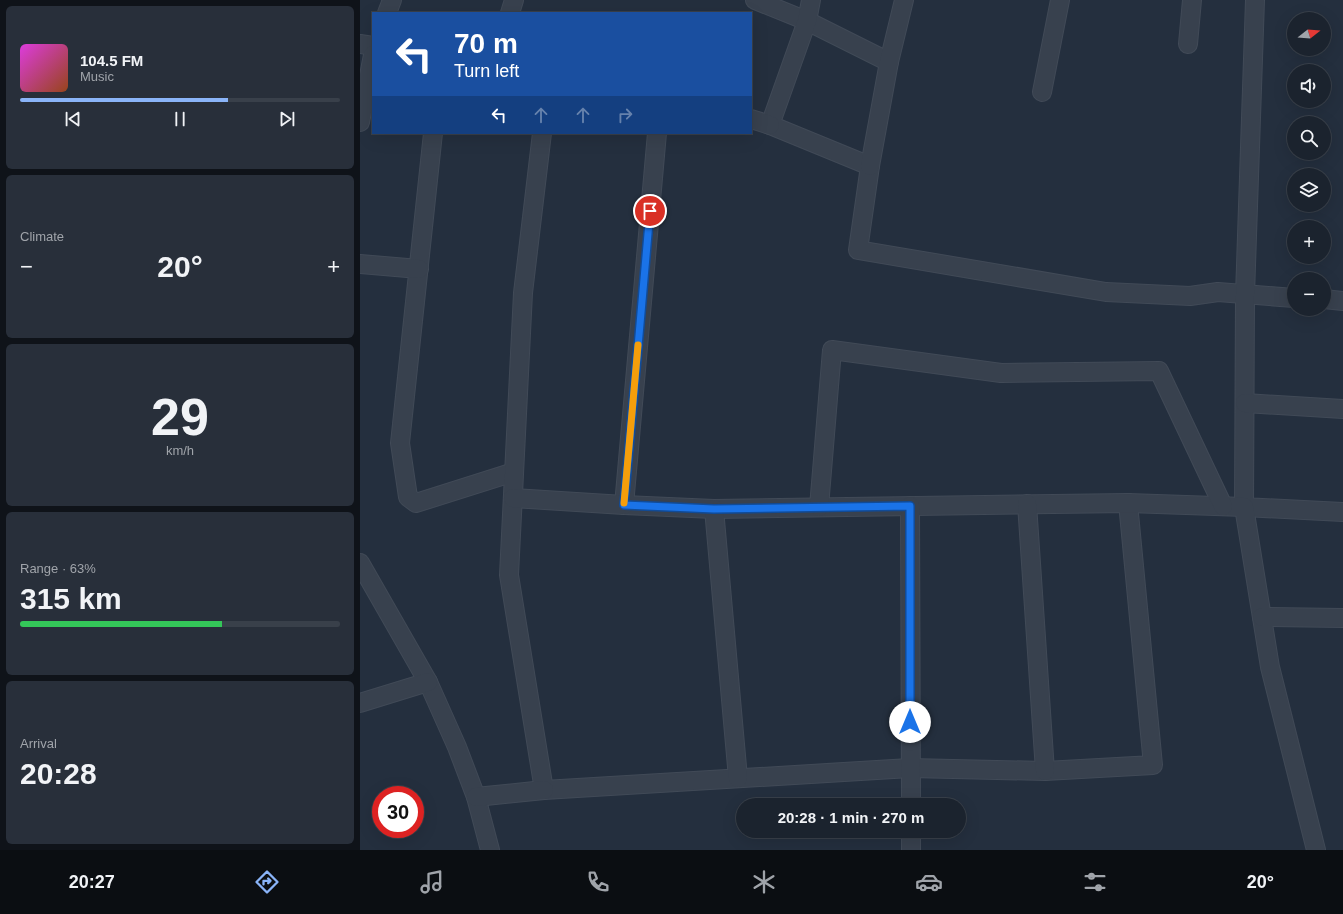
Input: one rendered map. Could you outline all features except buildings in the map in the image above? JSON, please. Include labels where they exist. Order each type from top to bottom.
[{"type":"street","points":[[387,12],[392,0]]},
{"type":"street","points":[[510,12],[514,0]]},
{"type":"street","points":[[755,0],[807,21],[889,62]]},
{"type":"street","points":[[770,125],[807,21],[811,0]]},
{"type":"street","points":[[904,0],[889,62],[870,166],[858,250],[1106,292],[1190,296],[1218,292],[1287,298]]},
{"type":"street","points":[[1042,92],[1060,0]]},
{"type":"street","points":[[1188,44],[1192,0]]},
{"type":"street","points":[[1255,0],[1245,295],[1244,507],[1270,668],[1316,850]]},
{"type":"street","points":[[360,44],[372,46]]},
{"type":"street","points":[[360,122],[372,60]]},
{"type":"street","points":[[752,119],[770,125],[870,166]]},
{"type":"street","points":[[434,134],[400,443],[408,497],[412,502],[416,503],[514,472]]},
{"type":"street","points":[[542,134],[522,293],[509,575],[544,790]]},
{"type":"street","points":[[624,505],[657,134]]},
{"type":"street","points":[[360,264],[419,269]]},
{"type":"street","points":[[1331,299],[1343,300]]},
{"type":"street","points":[[819,508],[832,350],[1001,373],[1159,371],[1223,506]]},
{"type":"street","points":[[1244,403],[1343,409]]},
{"type":"street","points":[[513,498],[714,509],[1128,503],[1343,512]]},
{"type":"street","points":[[476,797],[544,790],[910,768],[1045,771],[1153,765],[1128,503]]},
{"type":"street","points":[[1028,504],[1045,771]]},
{"type":"street","points":[[910,506],[910,798]]},
{"type":"street","points":[[714,509],[738,778]]},
{"type":"street","points":[[360,563],[428,682],[457,747],[476,797],[490,850]]},
{"type":"street","points":[[1262,617],[1343,618]]},
{"type":"street","points":[[360,703],[428,682]]},
{"type":"street","points":[[911,838],[911,850]]},
{"type":"slow traffic","points":[[624,503],[638,345]]},
{"type":"route","points":[[650,211],[624,505],[714,509],[910,506],[910,722]]}]
